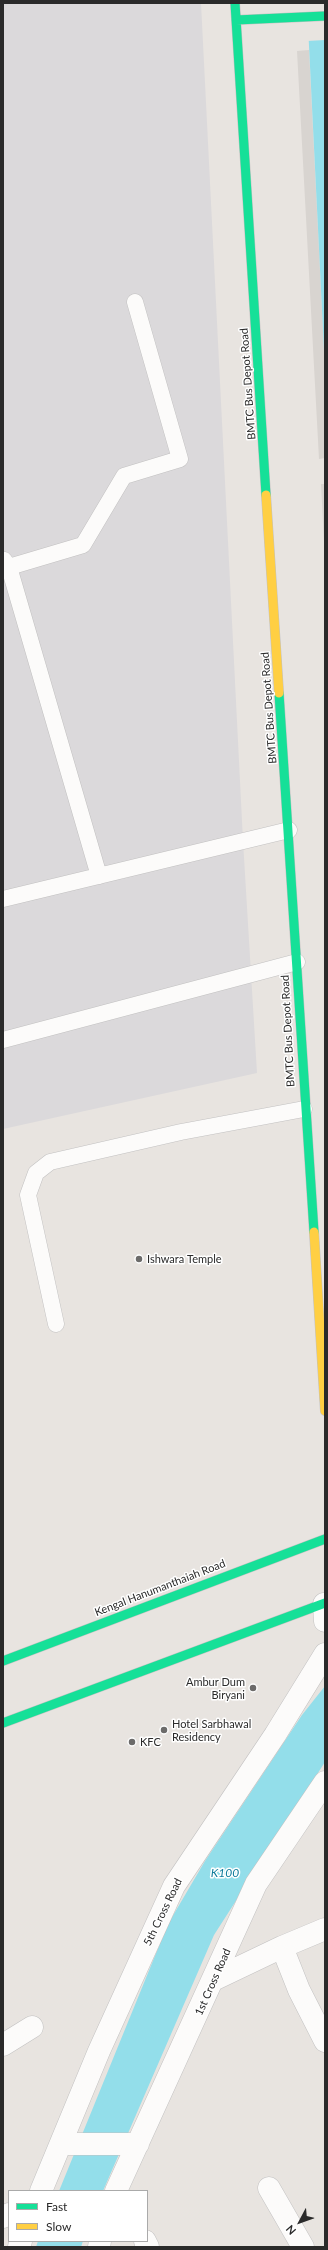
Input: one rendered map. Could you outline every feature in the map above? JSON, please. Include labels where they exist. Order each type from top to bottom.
[{"type":"street","name":"BMTC Bus Depot Road","points":[[235,3],[290,830],[304,1109],[325,1411]]},
{"type":"street","points":[[236,20],[325,16]]},
{"type":"street","name":"Kengal Hanumanthaiah Road","points":[[3,1661],[325,1539]]},
{"type":"street","points":[[3,1723],[325,1610]]},
{"type":"street","name":"5th Cross Road","points":[[42,2190],[68,2144],[99,2051],[174,1886],[275,1735],[325,1654]]},
{"type":"street","name":"1st Cross Road","points":[[119,2189],[131,2144],[215,1979],[256,1884],[325,1782]]},
{"type":"street","points":[[215,1979],[282,1947],[325,1929]]},
{"type":"street","points":[[282,1947],[299,1990],[325,2041]]},
{"type":"street","points":[[3,2045],[32,2027]]},
{"type":"street","points":[[68,2144],[131,2144]]},
{"type":"street","points":[[269,2188],[303,2247]]},
{"type":"lane","points":[[99,876],[6,563],[83,545],[124,476],[180,459],[135,302]]},
{"type":"lane","points":[[3,899],[290,830]]},
{"type":"lane","points":[[3,1040],[296,962]]},
{"type":"lane","points":[[56,1324],[28,1195],[36,1173],[50,1162],[181,1132],[304,1109]]},
{"type":"shaded area","points":[[3,3],[201,3],[243,841],[257,1073],[3,1129]]},
{"type":"shaded area","points":[[309,50],[325,371],[325,458],[319,459],[297,51]]},
{"type":"shaded area","points":[[321,484],[325,484],[325,561]]},
{"type":"water","points":[[307,3],[325,3],[325,371],[309,46]]},
{"type":"water","name":"K100","points":[[325,1686],[325,1762],[214,1935],[103,2190],[59,2190],[168,1924],[205,1861],[302,1715]]},
{"type":"water","points":[[38,2242],[83,2242],[81,2247],[36,2247]]},
{"type":"pier","points":[[305,3],[325,3],[325,40],[307,41]]},
{"type":"traffic: fast","points":[[235,3],[266,495]]},
{"type":"traffic: fast","points":[[236,20],[325,16]]},
{"type":"traffic: fast","points":[[279,693],[314,1232]]},
{"type":"traffic: fast","points":[[3,1661],[325,1539]]},
{"type":"traffic: fast","points":[[3,1723],[325,1603]]},
{"type":"traffic: slow","points":[[266,495],[279,693]]},
{"type":"traffic: slow","points":[[314,1232],[325,1411]]},
{"type":"place","name":"Ishwara Temple","points":[[139,1259]]},
{"type":"place","name":"Ambur Dum Biryani","points":[[253,1688]]},
{"type":"place","name":"Hotel Sarbhawal Residency","points":[[164,1730]]},
{"type":"place","name":"KFC","points":[[132,1742]]}]
